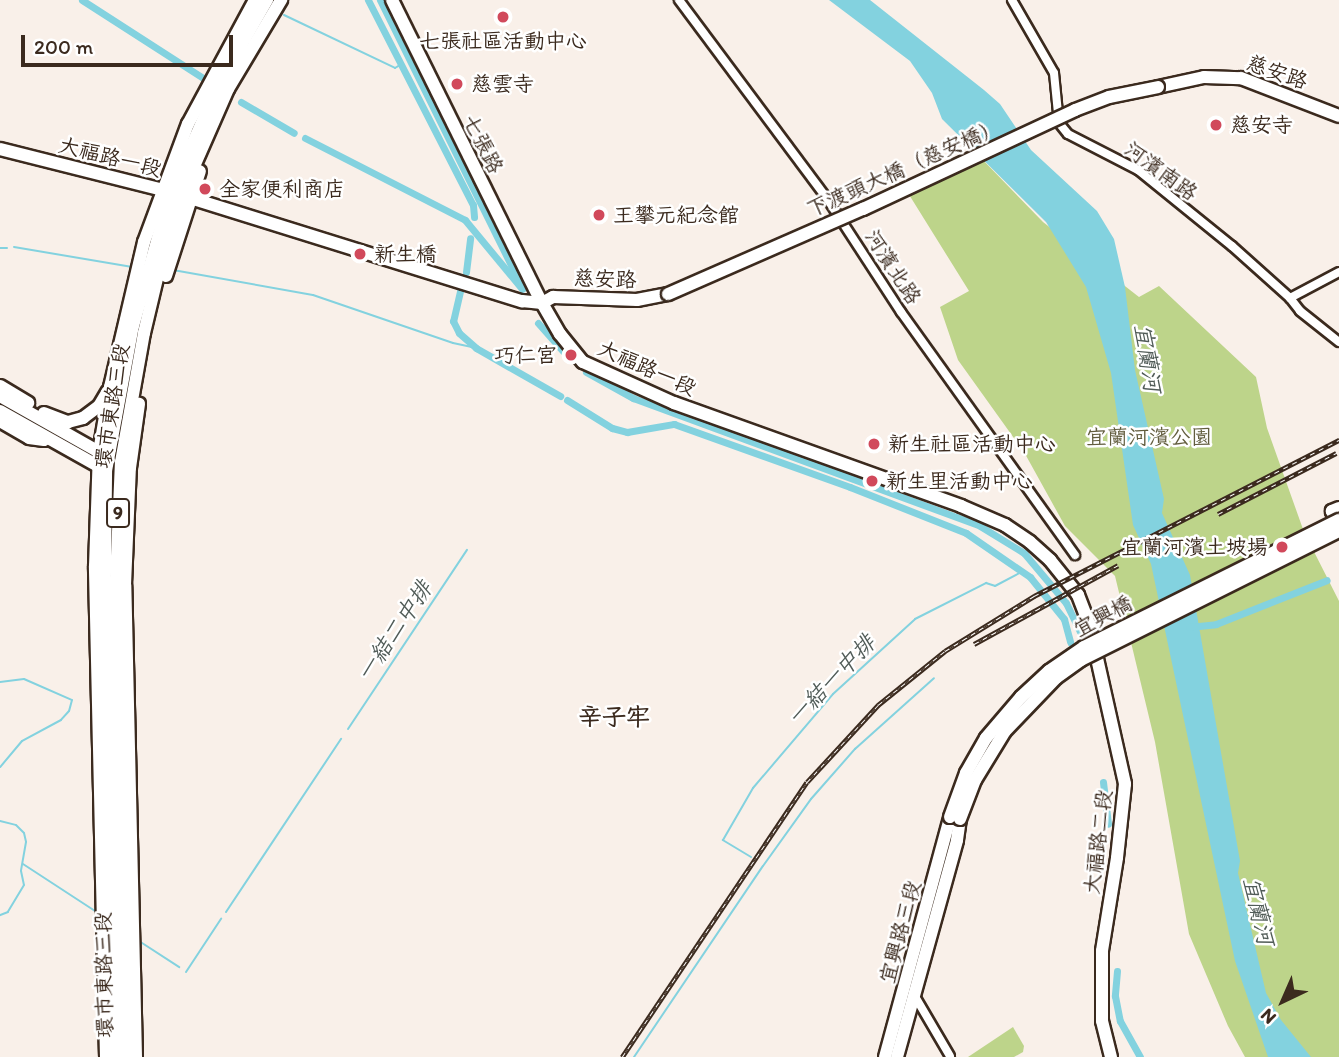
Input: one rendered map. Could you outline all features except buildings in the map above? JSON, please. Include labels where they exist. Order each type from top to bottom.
[{"type":"main road","name":"環市東路三段","points":[[106,1057],[95,566],[131,333],[176,194],[204,91],[254,0]]},
{"type":"main road","name":"環市東路三段","points":[[115,1057],[105,573],[112,465],[151,338],[172,252],[176,194],[219,84],[267,0]]},
{"type":"main road","name":"環市東路三段","points":[[176,194],[228,89],[281,0]]},
{"type":"main road","name":"環市東路三段","points":[[126,1057],[110,387],[144,242],[176,194],[289,0]]},
{"type":"main road","name":"七張路","points":[[392,0],[542,303]]},
{"type":"main road","name":"慈安路","points":[[1158,87],[1204,77],[1241,78],[1339,116]]},
{"type":"main road","name":"下渡頭大橋（慈安橋）","points":[[668,294],[1075,110],[1109,97],[1158,87]]},
{"type":"main road","name":"大福路一段","points":[[0,149],[176,194],[522,301],[542,303],[560,334],[583,362],[604,373],[674,403],[961,506],[1005,525],[1030,542],[1067,580],[1078,595],[1092,633]]},
{"type":"main road","name":"慈安路","points":[[542,303],[553,297],[637,300],[668,294]]},
{"type":"main road","points":[[114,370],[131,333]]},
{"type":"main road","points":[[0,386],[50,418],[68,422]]},
{"type":"main road","points":[[54,427],[91,414],[110,387]]},
{"type":"main road","points":[[0,396],[112,465]]},
{"type":"main road","points":[[0,411],[49,440],[112,465]]},
{"type":"main road","points":[[0,421],[29,438],[49,440]]},
{"type":"main road","name":"環市東路三段","points":[[112,465],[125,585],[136,1057]]},
{"type":"main road","points":[[1339,508],[1332,512],[1339,522]]},
{"type":"main road","name":"宜興橋","points":[[955,818],[966,773],[986,738],[1021,697],[1049,671],[1094,641],[1339,522]]},
{"type":"main road","name":"宜興橋","points":[[955,818],[1005,731],[1056,678],[1081,660],[1339,531]]},
{"type":"main road","name":"大福路二段","points":[[1092,633],[1125,784],[1117,858],[1102,951],[1102,1021],[1111,1057]]},
{"type":"main road","name":"宜興路三段","points":[[885,1057],[910,991],[957,840],[955,818]]},
{"type":"main road","name":"宜興路三段","points":[[897,1057],[910,991]]},
{"type":"street","name":"河濱北路","points":[[679,0],[826,197],[901,312],[1075,555]]},
{"type":"street","name":"河濱南路","points":[[1012,0],[1054,73],[1059,123],[1068,134],[1138,170],[1290,298],[1300,312],[1339,342]]},
{"type":"street","points":[[1290,298],[1339,272]]},
{"type":"street","points":[[910,991],[950,1056]]},
{"type":"green space","name":"宜蘭河濱公園","points":[[979,156],[1043,222],[1139,297],[1159,286],[1256,377],[1267,428],[1304,532],[1339,601],[1339,1057],[1245,1057],[1228,1026],[1189,934],[1155,742],[1115,576],[1065,526],[1024,452],[958,360],[940,307],[969,291],[908,193]]},
{"type":"green space","points":[[1013,1027],[1024,1046],[1023,1052],[1014,1057],[968,1057]]},
{"type":"water","points":[[829,0],[870,0],[984,90],[1000,104],[1031,150],[1097,211],[1114,239],[1125,287],[1135,370],[1164,499],[1162,513],[1190,575],[1240,861],[1238,873],[1266,993],[1281,1020],[1311,1057],[1268,1057],[1235,961],[1151,564],[1133,525],[1111,373],[1086,287],[1046,222],[942,119],[932,93],[910,61]]},
{"type":"waterway","points":[[82,0],[206,80]]},
{"type":"waterway","points":[[368,0],[473,205],[474,217]]},
{"type":"waterway","points":[[380,0],[523,289]]},
{"type":"waterway","points":[[284,15],[395,68],[400,65]]},
{"type":"waterway","points":[[241,102],[294,133]]},
{"type":"waterway","points":[[305,138],[465,220],[522,289]]},
{"type":"waterway","points":[[466,272],[470,238]]},
{"type":"waterway","points":[[14,247],[132,267]]},
{"type":"waterway","points":[[0,248],[7,248]]},
{"type":"waterway","points":[[173,270],[313,295],[453,343],[476,348]]},
{"type":"waterway","points":[[461,287],[453,321],[459,333],[476,348],[560,396]]},
{"type":"waterway","points":[[538,323],[570,359]]},
{"type":"waterway","points":[[586,372],[633,398],[980,526],[1024,553],[1066,603],[1080,632]]},
{"type":"waterway","points":[[567,400],[612,428],[627,432],[674,424],[850,487],[966,533],[1030,577],[1064,619],[1070,642]]},
{"type":"waterway","name":"一結二中排","points":[[348,729],[467,550]]},
{"type":"waterway","name":"一結一中排","points":[[751,857],[723,840],[753,788],[833,694],[915,619],[986,583],[995,586],[1023,571]]},
{"type":"waterway","points":[[1189,627],[1216,624],[1327,580]]},
{"type":"waterway","points":[[763,866],[811,799],[855,749],[934,678]]},
{"type":"waterway","points":[[0,682],[24,679],[72,700],[69,711],[61,720],[22,741],[0,767]]},
{"type":"waterway","name":"一結二中排","points":[[226,912],[341,739]]},
{"type":"waterway","points":[[1103,782],[1108,824]]},
{"type":"waterway","name":"一結二中排","points":[[0,821],[16,825],[24,833],[26,842],[21,871],[24,885],[8,912],[0,915]]},
{"type":"waterway","name":"一結二中排","points":[[23,864],[95,911]]},
{"type":"waterway","name":"一結一中排","points":[[634,1057],[763,866]]},
{"type":"waterway","name":"一結二中排","points":[[186,972],[221,919]]},
{"type":"waterway","name":"一結二中排","points":[[139,941],[179,967]]},
{"type":"waterway","points":[[1117,971],[1115,996],[1120,1021],[1140,1057]]},
{"type":"railway","points":[[622,1057],[807,782],[878,705],[945,651],[1034,596],[1339,440]]},
{"type":"railway","points":[[1218,514],[1336,453]]},
{"type":"railway","points":[[974,644],[1118,565]]},
{"type":"place","name":"七張社區活動中心","points":[[503,17]]},
{"type":"place","name":"慈雲寺","points":[[457,84]]},
{"type":"place","name":"慈安寺","points":[[1216,125]]},
{"type":"place","name":"全家便利商店","points":[[205,189]]},
{"type":"place","name":"王攀元紀念館","points":[[599,215]]},
{"type":"place","name":"新生橋","points":[[360,254]]},
{"type":"place","name":"巧仁宮","points":[[571,355]]},
{"type":"place","name":"新生社區活動中心","points":[[874,444]]},
{"type":"place","name":"新生里活動中心","points":[[872,481]]},
{"type":"place","name":"宜蘭河濱土坡場","points":[[1282,547]]},
{"type":"district","name":"辛子牢","points":[[614,717]]},
{"type":"water label","name":"宜蘭河","points":[[1148,358]]},
{"type":"water label","name":"宜蘭河","points":[[1259,911]]}]
